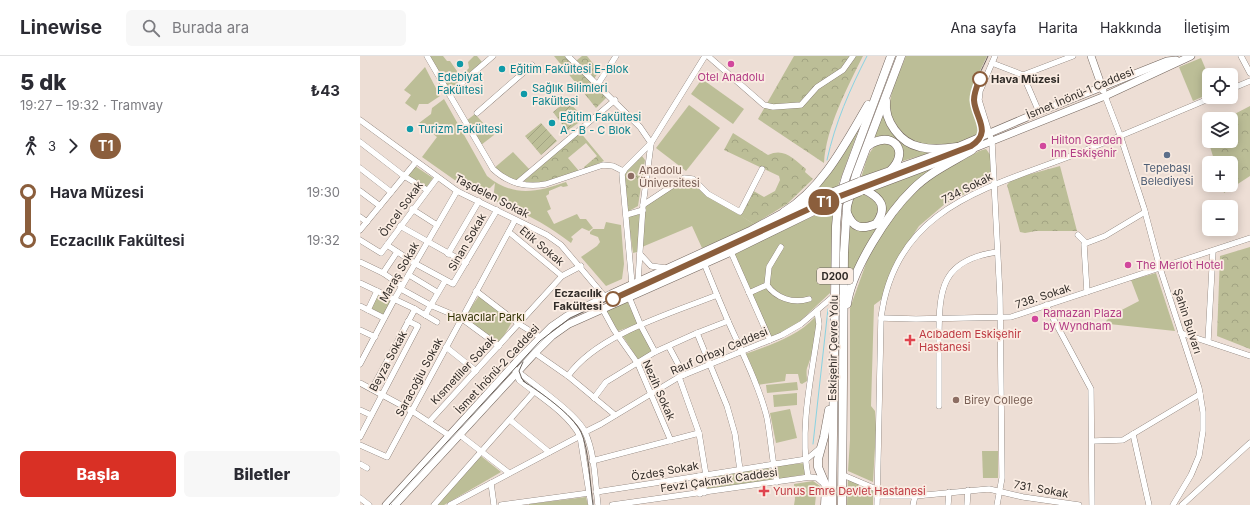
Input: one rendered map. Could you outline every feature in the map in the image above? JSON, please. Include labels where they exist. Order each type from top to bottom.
[{"type":"highway","name":"Eskişehir Çevre Yolu","points":[[832,505],[836,226],[838,204],[846,177],[890,56]]},
{"type":"highway","name":"Eskişehir Çevre Yolu","points":[[842,505],[845,323],[844,253],[847,212],[856,175],[901,56]]},
{"type":"highway","points":[[784,212],[800,202],[820,180],[841,151],[878,89]]},
{"type":"highway","points":[[887,93],[886,105],[888,119],[894,129],[901,136],[918,147],[935,150],[957,147]]},
{"type":"highway","points":[[868,146],[881,139],[891,140],[897,145],[900,156],[897,164],[890,170]]},
{"type":"highway","points":[[845,323],[847,302],[859,269],[875,237],[890,216],[904,198],[922,181],[972,150]]},
{"type":"highway","points":[[847,212],[851,222],[855,225],[861,227],[876,224],[883,212],[882,204],[874,194],[863,191]]},
{"type":"highway","points":[[826,505],[826,486],[818,467],[818,459],[829,402],[833,390]]},
{"type":"main road","points":[[1091,56],[1105,96]]},
{"type":"main road","name":"İsmet İnönü-1 Caddesi","points":[[820,198],[860,181],[957,147],[1166,59],[1187,57]]},
{"type":"main road","name":"İsmet İnönü-1 Caddesi","points":[[821,208],[972,150],[1105,96],[1187,57]]},
{"type":"main road","name":"İsmet İnönü-2 Caddesi","points":[[395,505],[508,382],[517,361],[540,337],[567,316],[666,268],[749,232],[784,212],[820,198]]},
{"type":"main road","name":"İsmet İnönü-2 Caddesi","points":[[386,505],[450,436],[514,371],[528,360],[552,336],[569,324],[602,308],[731,252],[821,208]]},
{"type":"street","points":[[427,56],[493,169],[504,177],[517,183],[533,186],[546,184],[604,165],[613,166],[624,171]]},
{"type":"street","points":[[449,94],[493,56]]},
{"type":"street","points":[[568,56],[615,100],[640,127],[651,143],[643,208],[640,254],[635,283]]},
{"type":"street","points":[[598,84],[616,56]]},
{"type":"street","points":[[635,283],[622,178],[624,171],[651,143],[707,56],[764,105],[773,107],[801,105],[817,87],[843,70],[853,56]]},
{"type":"street","points":[[994,56],[979,100],[992,142],[997,252],[1002,478],[997,505]]},
{"type":"street","points":[[992,63],[1023,75],[1073,56]]},
{"type":"street","points":[[1241,56],[1250,73]]},
{"type":"street","points":[[477,113],[532,64]]},
{"type":"street","points":[[1023,75],[1039,112]]},
{"type":"street","points":[[1238,87],[1250,81]]},
{"type":"street","name":"Şahin Bulvarı","points":[[1105,96],[1120,135],[1145,212],[1160,268],[1200,394],[1203,412],[1203,431],[1199,456],[1189,480],[1173,505]]},
{"type":"street","points":[[517,183],[615,100]]},
{"type":"street","name":"734 Sokak","points":[[877,505],[876,489],[881,318],[884,300],[891,278],[918,233],[931,220],[957,202],[1012,176],[1076,154],[1202,101]]},
{"type":"street","name":"Taşdelen Sokak","points":[[360,120],[437,178],[457,191],[557,241],[581,266],[605,297]]},
{"type":"street","points":[[360,142],[404,176],[427,190]]},
{"type":"street","points":[[360,230],[416,162]]},
{"type":"street","points":[[360,168],[391,192]]},
{"type":"street","points":[[626,215],[643,208],[684,178],[695,180],[708,194],[740,212],[762,169]]},
{"type":"street","name":"Öncel Sokak","points":[[360,240],[381,253],[412,209],[437,178]]},
{"type":"street","points":[[360,191],[380,206]]},
{"type":"street","name":"Maraş Sokak","points":[[360,364],[362,357],[457,191]]},
{"type":"street","points":[[448,254],[479,201]]},
{"type":"street","points":[[412,209],[437,225]]},
{"type":"street","name":"Sinan Sokak","points":[[445,281],[453,284],[497,210]]},
{"type":"street","points":[[1087,292],[1084,244],[1105,236],[1145,212]]},
{"type":"street","points":[[360,217],[367,222]]},
{"type":"street","name":"Saracoğlu Sokak","points":[[360,445],[386,457],[390,452],[515,220]]},
{"type":"street","points":[[400,226],[466,263]]},
{"type":"street","name":"Etik Sokak","points":[[509,232],[562,276]]},
{"type":"street","points":[[1078,235],[1086,243]]},
{"type":"street","name":"738. Sokak","points":[[881,318],[939,319],[999,316],[1011,317],[1250,238]]},
{"type":"street","points":[[387,246],[445,281],[437,292],[425,315]]},
{"type":"street","points":[[781,247],[769,266],[767,285],[771,291],[780,297],[798,301],[808,299]]},
{"type":"street","points":[[1208,342],[1213,251]]},
{"type":"street","points":[[382,273],[398,252]]},
{"type":"street","points":[[731,252],[770,340]]},
{"type":"street","points":[[939,406],[939,319],[942,287],[949,276],[972,258],[997,252]]},
{"type":"street","points":[[640,254],[651,266],[666,268]]},
{"type":"street","points":[[360,262],[382,273],[402,288],[430,305],[461,318],[499,346]]},
{"type":"street","points":[[704,263],[742,352],[766,418],[772,463],[777,482]]},
{"type":"street","name":"Kısmetliler Sokak","points":[[429,422],[562,276],[581,266]]},
{"type":"street","points":[[409,275],[437,292]]},
{"type":"street","points":[[360,283],[415,309],[437,322]]},
{"type":"street","points":[[749,293],[767,285]]},
{"type":"street","points":[[368,310],[377,291]]},
{"type":"street","points":[[476,291],[519,324],[540,337]]},
{"type":"street","points":[[568,376],[581,361],[602,344],[618,335],[717,295]]},
{"type":"street","name":"Rauf Orbay Caddesi","points":[[585,432],[681,376],[770,340],[801,324],[835,295]]},
{"type":"street","points":[[629,297],[641,326],[655,352]]},
{"type":"street","points":[[1046,305],[1092,389],[1092,505]]},
{"type":"street","points":[[360,306],[384,318]]},
{"type":"street","name":"Nezih Sokak","points":[[602,308],[638,364],[671,441]]},
{"type":"street","points":[[372,389],[415,309]]},
{"type":"street","points":[[817,311],[819,324],[805,431],[805,459],[808,477],[817,478],[826,486]]},
{"type":"street","name":"Beyza Sokak","points":[[360,437],[418,326],[408,321]]},
{"type":"street","points":[[594,398],[606,382],[638,364],[655,352],[669,347],[697,333],[728,322]]},
{"type":"street","points":[[360,330],[374,337]]},
{"type":"street","points":[[697,333],[732,423],[740,470]]},
{"type":"street","points":[[1181,333],[1250,356]]},
{"type":"street","points":[[446,347],[476,370]]},
{"type":"street","name":"Özdeş Sokak","points":[[596,492],[703,475],[699,433],[681,376],[669,347]]},
{"type":"street","points":[[535,353],[568,376],[616,415]]},
{"type":"street","points":[[528,360],[524,367],[524,372],[534,385]]},
{"type":"street","points":[[514,371],[521,382]]},
{"type":"street","points":[[514,371],[573,416],[585,432],[592,461],[598,505]]},
{"type":"street","points":[[508,382],[514,379],[521,382],[566,417],[575,426],[580,436],[591,505]]},
{"type":"street","points":[[360,383],[412,411],[450,436]]},
{"type":"street","points":[[434,505],[534,392]]},
{"type":"street","points":[[1093,441],[1124,440],[1200,394]]},
{"type":"street","points":[[360,410],[371,415]]},
{"type":"street","points":[[510,420],[549,452]]},
{"type":"street","points":[[592,461],[699,433]]},
{"type":"street","points":[[1134,434],[1149,505]]},
{"type":"street","points":[[460,435],[509,473]]},
{"type":"street","points":[[450,505],[580,436]]},
{"type":"street","points":[[1182,505],[1250,443]]},
{"type":"street","points":[[702,493],[703,475],[805,459],[812,457],[822,444]]},
{"type":"street","points":[[360,464],[367,468]]},
{"type":"street","points":[[843,475],[876,489]]},
{"type":"street","name":"Fevzi Çakmak Caddesi","points":[[612,505],[808,477]]},
{"type":"street","points":[[491,483],[494,505]]},
{"type":"street","name":"731. Sokak","points":[[876,496],[915,496],[990,489],[1024,497],[1079,505]]},
{"type":"street","points":[[967,505],[968,490]]},
{"type":"street","points":[[948,505],[949,492]]},
{"type":"street","points":[[501,505],[527,503],[589,493]]},
{"type":"street","points":[[913,505],[915,496]]},
{"type":"street","points":[[360,498],[369,505]]},
{"type":"green space","points":[[429,56],[443,56],[447,61],[450,61],[459,74],[463,74],[469,68],[468,62],[474,56],[477,56],[482,62],[449,90]]},
{"type":"green space","points":[[554,56],[568,56],[608,96],[596,108]]},
{"type":"green space","points":[[582,56],[587,56],[599,71],[594,79],[576,61]]},
{"type":"green space","points":[[794,56],[863,56],[838,108],[829,136],[824,163],[758,119]]},
{"type":"green space","points":[[906,56],[987,56],[974,87],[972,98],[978,126],[977,135],[965,141],[951,145],[937,146],[910,140],[900,132],[893,121],[890,100],[893,87]]},
{"type":"green space","points":[[1201,58],[1205,68],[1202,68],[1202,97],[1193,101],[1179,67]]},
{"type":"green space","points":[[425,67],[440,96],[428,104],[419,104],[416,111],[405,103],[411,95],[404,90]]},
{"type":"green space","points":[[702,79],[744,109],[733,124],[691,94]]},
{"type":"green space","points":[[444,99],[487,176],[507,188],[526,191],[545,188],[566,182],[568,186],[561,186],[549,191],[549,194],[546,196],[551,209],[547,211],[554,224],[577,214],[580,219],[586,219],[593,228],[589,231],[582,228],[571,237],[573,239],[571,243],[534,219],[493,200],[495,183],[490,188],[466,188],[422,157],[437,137],[419,123],[431,114],[432,108]]},
{"type":"green space","points":[[567,101],[585,118],[567,131],[553,112]]},
{"type":"green space","points":[[689,105],[720,128],[686,171],[656,148]]},
{"type":"green space","points":[[1250,106],[1250,176],[1238,184],[1238,156],[1213,156],[1210,148],[1238,148],[1238,112]]},
{"type":"green space","points":[[884,111],[891,129],[934,152],[899,162],[899,146],[873,140]]},
{"type":"green space","points":[[475,114],[494,135],[481,145],[466,121]]},
{"type":"green space","points":[[541,123],[557,141],[541,155],[525,136]]},
{"type":"green space","points":[[861,123],[838,186],[804,202]]},
{"type":"green space","points":[[580,132],[604,161],[585,169],[584,167],[597,156],[586,143],[568,158],[579,171],[544,183],[537,184],[524,181]]},
{"type":"green space","points":[[733,133],[768,155],[779,152],[788,155],[806,169],[805,172],[813,179],[787,204],[754,224],[739,215],[752,190],[764,197],[775,191],[780,180],[779,176],[724,150]]},
{"type":"green space","points":[[886,140],[897,149],[893,165],[861,178],[871,151],[875,146]]},
{"type":"green space","points":[[986,149],[991,156],[992,181],[946,203],[919,226],[901,253],[890,276],[882,299],[874,305],[871,406],[875,411],[876,430],[873,482],[848,471],[850,440],[850,308],[868,258],[885,229],[910,197],[935,175],[979,151]]},
{"type":"green space","points":[[513,152],[531,171],[517,183],[493,169]]},
{"type":"green space","points":[[642,156],[645,160],[638,206],[629,211],[626,210],[623,180],[625,172]]},
{"type":"green space","points":[[943,163],[904,195],[847,291],[848,223],[873,227],[884,207],[870,191]]},
{"type":"green space","points":[[415,166],[433,178],[426,188],[408,175]]},
{"type":"green space","points":[[1060,166],[1077,231],[1020,232],[1007,185],[1012,179]]},
{"type":"green space","points":[[684,180],[690,180],[700,190],[754,224],[734,235],[702,248],[692,226],[642,247],[645,206]]},
{"type":"green space","points":[[863,194],[876,201],[879,212],[875,221],[859,225],[849,215],[852,198]]},
{"type":"green space","points":[[833,207],[830,293],[796,325],[770,338],[734,253]]},
{"type":"green space","points":[[640,214],[637,252],[633,253],[628,217]]},
{"type":"green space","points":[[606,222],[621,225],[624,264],[622,279],[606,286],[581,257],[597,246],[600,242],[598,237],[590,234],[590,232],[593,229],[604,229]]},
{"type":"green space","points":[[1250,247],[1250,349],[1217,336],[1220,256]]},
{"type":"green space","points":[[1156,273],[1175,331],[1109,324],[1106,321],[1112,315],[1139,301],[1131,280]]},
{"type":"green space","points":[[377,294],[392,302],[384,315],[370,309]]},
{"type":"green space","name":"Havacılar Parkı","points":[[479,296],[512,322],[499,344],[464,317]]},
{"type":"green space","points":[[627,301],[638,324],[618,331],[606,311]]},
{"type":"green space","points":[[815,317],[816,336],[807,369],[807,381],[802,384],[800,383],[798,374],[786,374],[785,381],[757,385],[745,354],[783,340],[800,330]]},
{"type":"green space","points":[[641,328],[654,349],[639,361],[622,335]]},
{"type":"green space","points":[[797,382],[798,390],[767,393],[766,385]]},
{"type":"green space","points":[[797,393],[797,405],[774,407],[773,395]]},
{"type":"green space","points":[[790,409],[797,438],[776,443],[770,413]]},
{"type":"green space","points":[[982,451],[998,451],[998,478],[983,478]]},
{"type":"green space","points":[[481,456],[501,472],[444,505],[437,505]]},
{"type":"green space","points":[[805,463],[807,474],[779,479],[775,466]]},
{"type":"green space","points":[[768,467],[773,481],[705,491],[705,478]]},
{"type":"green space","points":[[848,478],[873,490],[873,505],[847,505]]},
{"type":"green space","points":[[813,481],[820,486],[822,494],[816,495],[815,505],[794,505],[794,484]]},
{"type":"green space","points":[[586,497],[588,505],[529,505],[529,504]]},
{"type":"waterway","points":[[827,160],[834,133],[844,106],[867,56]]},
{"type":"waterway","points":[[813,444],[828,309]]},
{"type":"tram line","points":[[389,505],[540,341],[570,318],[822,201],[974,142],[978,137],[980,126],[973,103],[973,92],[976,81],[988,56]]},
{"type":"tram line","name":"T1","points":[[613,299],[822,203],[971,146],[978,141],[982,133],[982,123],[974,100],[980,79]]},
{"type":"tram line","points":[[523,362],[519,371],[522,379],[527,384]]},
{"type":"tram line","points":[[523,381],[546,397],[571,418],[581,432],[588,457],[593,505]]},
{"type":"place","name":"Edebiyat Fakültesi","points":[[460,64]]},
{"type":"place","name":"Otel Anadolu","points":[[731,64]]},
{"type":"place","name":"Eğitim Fakültesi E-Blok","points":[[502,69]]},
{"type":"place","name":"Hava Müzesi","points":[[980,79]]},
{"type":"place","name":"Sağlık Bilimleri Fakültesi","points":[[524,94]]},
{"type":"place","name":"Eğitim Fakültesi A - B - C Blok","points":[[552,123]]},
{"type":"place","name":"Turizm Fakültesi","points":[[410,129]]},
{"type":"place","name":"Hilton Garden Inn Eskişehir","points":[[1043,146]]},
{"type":"place","name":"Tepebaşı Belediyesi","points":[[1167,155]]},
{"type":"place","name":"Anadolu Üniversitesi","points":[[631,176]]},
{"type":"place","name":"The Merlot Hotel","points":[[1128,265]]},
{"type":"place","name":"Eczacılık Fakültesi","points":[[613,299]]},
{"type":"place","name":"Ramazan Plaza by Wyndham","points":[[1035,319]]},
{"type":"place","name":"Acıbadem Eskişehir Hastanesi","points":[[910,340]]},
{"type":"place","name":"Birey College","points":[[956,400]]},
{"type":"place","name":"Yunus Emre Devlet Hastanesi","points":[[764,491]]}]
